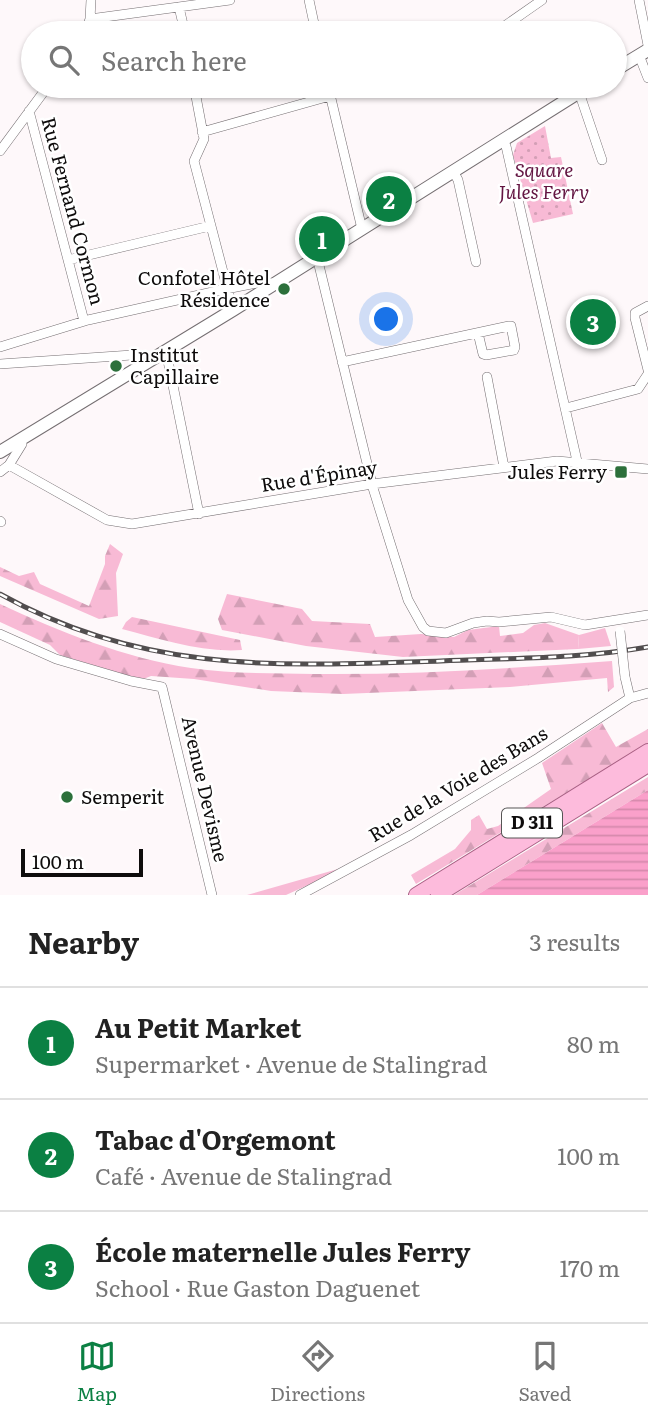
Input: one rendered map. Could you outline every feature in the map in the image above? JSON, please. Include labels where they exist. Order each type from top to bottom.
[{"type":"main road","points":[[627,62],[645,50]]},
{"type":"main road","points":[[3,458],[41,429],[570,98]]},
{"type":"main road","points":[[3,458],[41,429]]},
{"type":"main road","name":"D 311","points":[[416,895],[648,751]]},
{"type":"main road","name":"D 311","points":[[438,895],[648,765]]},
{"type":"street","points":[[91,0],[90,19],[230,0]]},
{"type":"street","points":[[309,0],[313,21]]},
{"type":"street","points":[[512,21],[542,0]]},
{"type":"street","points":[[639,0],[648,78]]},
{"type":"street","points":[[179,8],[182,21]]},
{"type":"street","points":[[0,151],[38,98]]},
{"type":"street","points":[[196,98],[204,139],[194,162],[233,310]]},
{"type":"street","points":[[202,132],[307,98]]},
{"type":"street","points":[[331,98],[362,229]]},
{"type":"street","points":[[586,98],[602,160]]},
{"type":"street","name":"Rue Fernand Cormon","points":[[29,111],[84,321]]},
{"type":"street","points":[[502,140],[506,146],[577,461]]},
{"type":"street","points":[[453,171],[476,262]]},
{"type":"street","points":[[68,260],[210,226]]},
{"type":"street","points":[[317,257],[372,484],[408,600],[419,623],[428,631],[446,633],[473,623],[551,617],[580,625],[620,626],[648,615]]},
{"type":"street","points":[[0,347],[84,321],[226,289],[257,283],[276,283]]},
{"type":"street","points":[[566,408],[638,388],[648,372],[635,313],[648,306]]},
{"type":"street","points":[[342,362],[478,332],[511,326],[514,350],[483,354],[478,332]]},
{"type":"street","points":[[166,351],[199,514]]},
{"type":"street","points":[[0,363],[132,355],[152,359]]},
{"type":"street","points":[[487,377],[504,467]]},
{"type":"street","points":[[0,472],[3,458]]},
{"type":"street","name":"Rue d'Épinay","points":[[3,458],[107,520],[132,524],[372,484],[559,461],[648,469]]},
{"type":"street","points":[[620,626],[630,698]]},
{"type":"street","name":"Avenue Devisme","points":[[0,634],[56,659],[131,681],[159,685],[164,691],[212,895]]},
{"type":"street","name":"Rue de la Voie des Bans","points":[[300,895],[411,835],[630,698],[648,693]]},
{"type":"green space","name":"Square Jules Ferry","points":[[545,126],[551,158],[561,157],[573,214],[533,223],[513,155],[517,143]]},
{"type":"green space","points":[[110,544],[123,554],[116,573],[118,616],[99,619],[0,576],[0,567],[19,576],[34,572],[40,584],[89,606]]},
{"type":"green space","points":[[227,594],[302,609],[312,621],[370,624],[375,637],[421,634],[454,637],[468,630],[499,626],[500,636],[523,633],[534,625],[545,623],[579,635],[578,649],[403,657],[306,646],[222,630],[218,619]]},
{"type":"green space","points":[[0,604],[93,643],[141,658],[191,668],[252,673],[351,674],[612,661],[614,687],[608,692],[607,678],[510,687],[343,694],[271,691],[194,679],[151,676],[141,680],[60,655],[50,645],[0,622]]},
{"type":"green space","points":[[132,617],[240,640],[242,650],[196,647],[122,629]]},
{"type":"green space","points":[[605,628],[611,646],[578,649],[579,635]]},
{"type":"green space","points":[[602,723],[616,747],[648,729],[648,743],[416,884],[411,875],[455,849],[471,830],[471,820],[479,815],[487,829],[498,826],[551,789],[542,763]]},
{"type":"green space","points":[[648,777],[648,790],[477,895],[454,895]]},
{"type":"green space","points":[[338,869],[286,895],[247,895]]},
{"type":"shaded area","points":[[648,790],[648,895],[477,895]]},
{"type":"railway","points":[[0,594],[54,620],[108,639],[161,652],[215,660],[382,663],[571,656],[648,647]]},
{"type":"place","name":"Tabac d'Orgemont","points":[[389,199]]},
{"type":"place","name":"Au Petit Market","points":[[322,239]]},
{"type":"place","name":"Confotel Hôtel Résidence","points":[[284,289]]},
{"type":"place","name":"École maternelle Jules Ferry","points":[[593,322]]},
{"type":"place","name":"Institut Capillaire","points":[[116,366]]},
{"type":"place","name":"Jules Ferry","points":[[621,472]]},
{"type":"place","name":"Semperit","points":[[67,797]]}]
